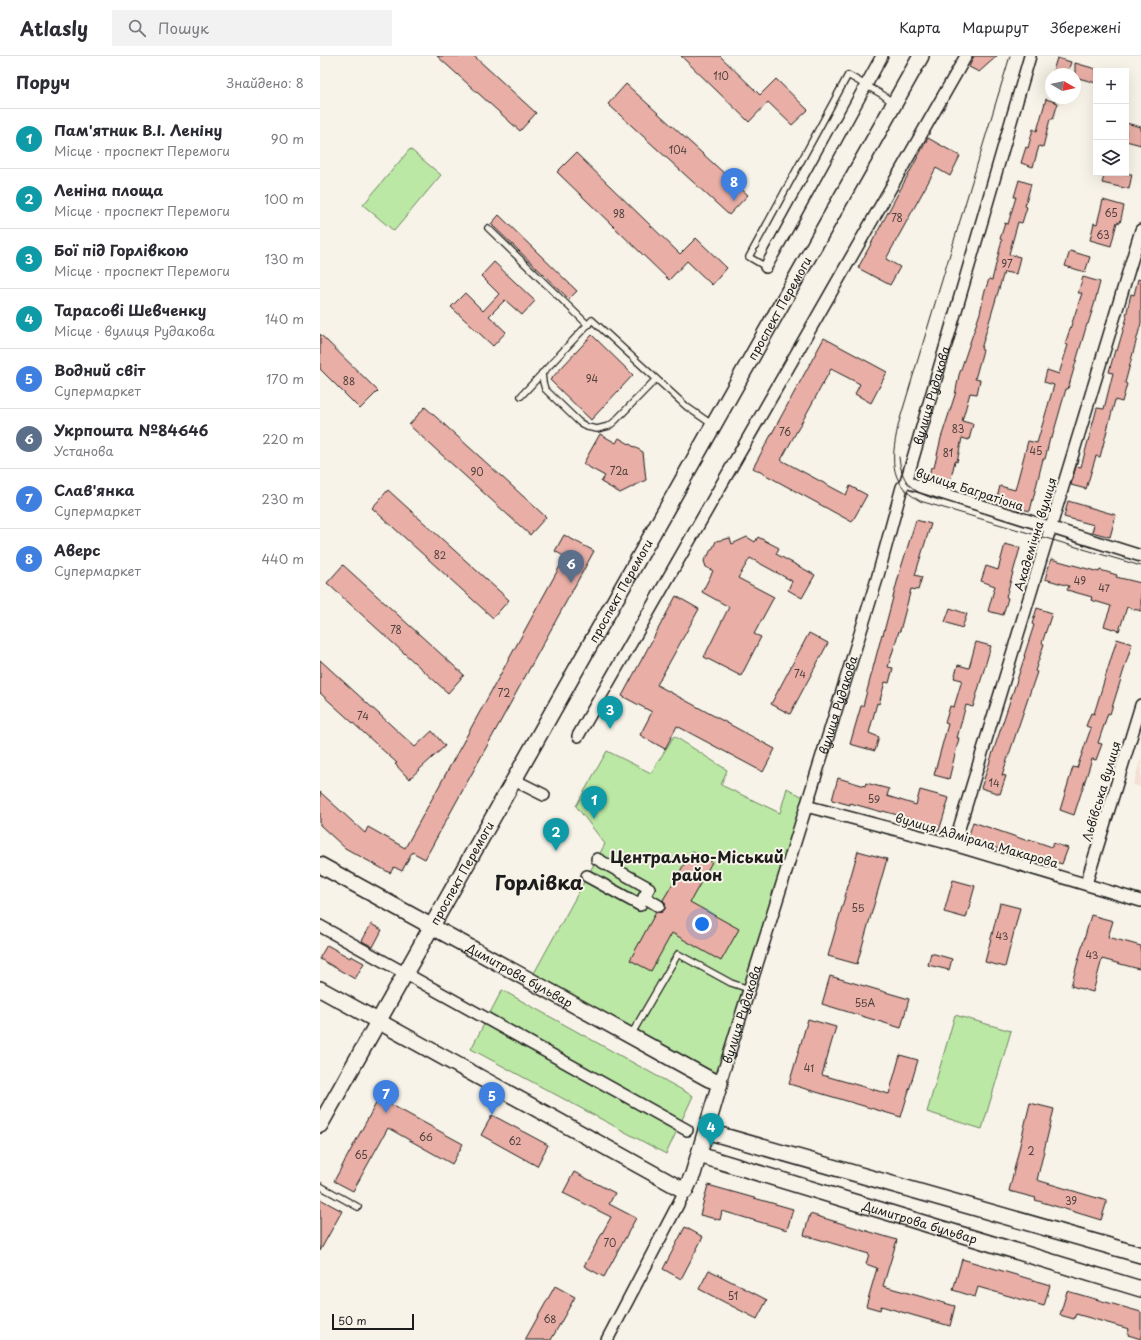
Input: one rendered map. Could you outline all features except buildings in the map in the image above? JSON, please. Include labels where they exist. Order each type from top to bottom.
[{"type":"street","points":[[766,267],[882,56]]},
{"type":"street","name":"проспект Перемоги","points":[[320,1125],[921,56]]},
{"type":"street","points":[[578,736],[966,56]]},
{"type":"street","name":"вулиця Рудакова","points":[[607,1340],[693,1174],[877,579],[902,487],[906,482],[1030,56]]},
{"type":"street","name":"Академічна вулиця","points":[[954,845],[1141,230]]},
{"type":"street","name":"вулиця Багратіона","points":[[906,482],[1141,556]]},
{"type":"street","name":"Львівська вулиця","points":[[1086,884],[1141,705]]},
{"type":"street","points":[[514,780],[544,795]]},
{"type":"street","name":"вулиця Адмірала Макарова","points":[[806,806],[954,845],[1141,901]]},
{"type":"street","points":[[587,876],[640,905],[649,888],[597,859]]},
{"type":"street","name":"Димитрова бульвар","points":[[320,865],[709,1079],[720,1083]]},
{"type":"street","points":[[644,897],[659,906]]},
{"type":"street","points":[[320,926],[687,1130]]},
{"type":"street","points":[[320,989],[685,1191]]},
{"type":"street","points":[[706,1131],[1141,1255]]},
{"type":"street","name":"Димитрова бульвар","points":[[699,1155],[1141,1290]]},
{"type":"lane","points":[[766,267],[749,257],[848,75],[894,104]]},
{"type":"lane","points":[[488,228],[588,325]]},
{"type":"lane","points":[[521,396],[592,320],[687,407],[713,426]]},
{"type":"lane","points":[[542,374],[542,382],[545,389],[579,422],[587,427],[597,429],[608,426],[614,422],[656,379]]},
{"type":"lane","points":[[631,1036],[678,954],[731,983],[749,989]]},
{"type":"lane","points":[[320,1186],[358,1206]]},
{"type":"shaded area","points":[[1141,758],[1141,787],[1133,785]]},
{"type":"green space","points":[[410,149],[441,175],[394,231],[363,205]]},
{"type":"green space","points":[[674,736],[727,770],[721,785],[780,813],[787,788],[810,801],[724,1081],[533,975],[605,844],[576,806],[607,751],[651,773]]},
{"type":"green space","points":[[502,990],[693,1096],[666,1154],[471,1049]]},
{"type":"green space","points":[[955,1015],[1011,1031],[982,1129],[927,1112]]},
{"type":"tram line","points":[[1010,56],[899,422],[895,445],[894,466],[901,485],[920,501],[1141,566]]},
{"type":"tram line","points":[[899,457],[903,475],[907,482],[924,495],[942,501]]},
{"type":"place","name":"Аверс","points":[[734,201]]},
{"type":"place","name":"Укрпошта №84646","points":[[571,583]]},
{"type":"place","name":"Бої під Горлівкою","points":[[610,729]]},
{"type":"place","name":"Пам'ятник В.І. Леніну","points":[[594,819]]},
{"type":"place","name":"Леніна площа","points":[[556,851]]},
{"type":"place","name":"Слав'янка","points":[[386,1113]]},
{"type":"place","name":"Водний світ","points":[[492,1115]]},
{"type":"place","name":"Тарасові Шевченку","points":[[711,1146]]},
{"type":"district","name":"Центрально-Міський район","points":[[697,865]]},
{"type":"district","name":"Горлівка","points":[[539,882]]}]
